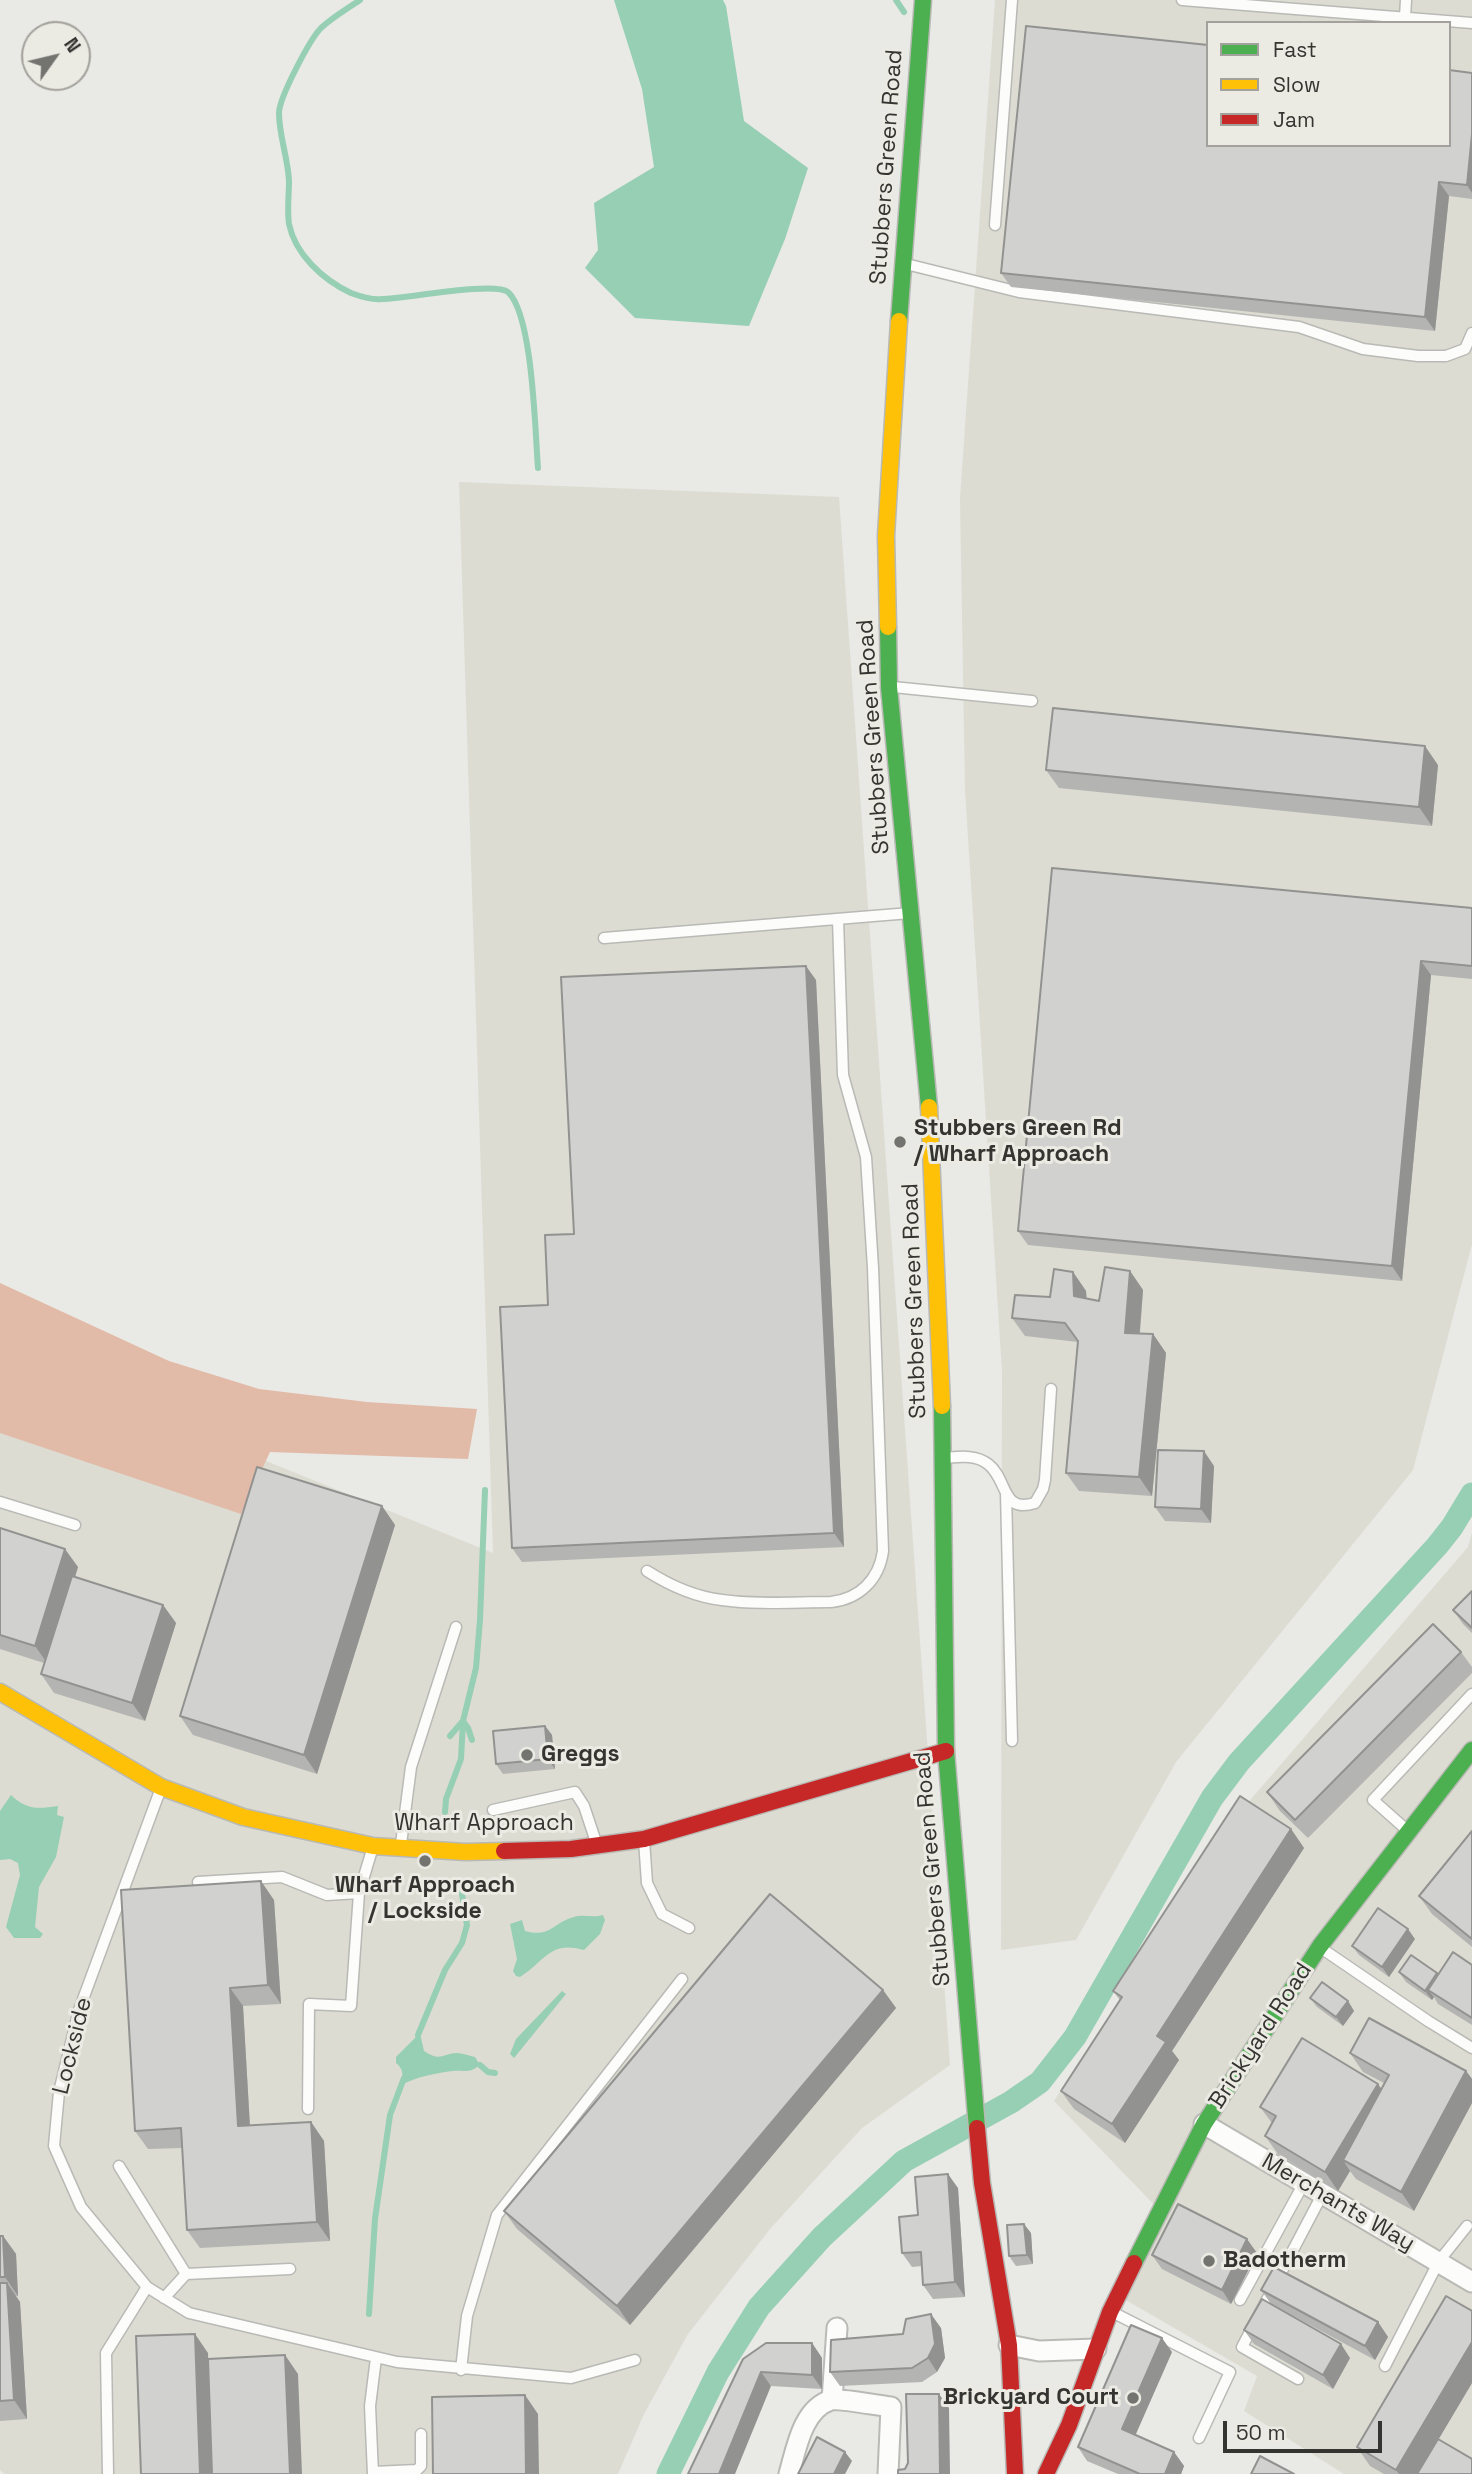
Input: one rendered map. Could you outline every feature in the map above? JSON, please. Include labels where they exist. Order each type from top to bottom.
[{"type":"street","name":"Stubbers Green Road","points":[[923,0],[902,263],[886,536],[889,687],[930,1121],[943,1458],[946,1751],[982,2183],[1009,2345],[1015,2474]]},
{"type":"street","name":"Wharf Approach","points":[[0,1692],[161,1787],[243,1817],[373,1846],[400,1848],[465,1852],[571,1849],[644,1839],[946,1751]]},
{"type":"street","name":"Brickyard Road","points":[[1046,2474],[1069,2426],[1110,2312],[1204,2124],[1320,1946],[1472,1751]]},
{"type":"street","name":"Merchants Way","points":[[1204,2124],[1472,2282]]},
{"type":"street","points":[[832,2400],[837,2328]]},
{"type":"street","points":[[1009,2345],[1039,2351],[1096,2349]]},
{"type":"street","points":[[789,2474],[801,2431],[817,2408],[832,2400],[891,2407],[888,2474]]},
{"type":"lane","points":[[995,225],[1012,0]]},
{"type":"lane","points":[[1182,0],[1450,21]]},
{"type":"lane","points":[[1405,17],[1406,0]]},
{"type":"lane","points":[[1451,21],[1472,23]]},
{"type":"lane","points":[[902,263],[1019,292],[1299,327],[1363,349],[1418,356],[1446,356],[1465,349],[1472,333]]},
{"type":"lane","points":[[889,687],[1032,701]]},
{"type":"lane","points":[[604,938],[910,913]]},
{"type":"lane","points":[[647,1571],[674,1586],[722,1600],[831,1602],[846,1601],[857,1595],[875,1577],[881,1564],[883,1551],[872,1242],[866,1157],[843,1075],[838,919]]},
{"type":"lane","points":[[943,1458],[967,1456],[988,1464],[1010,1501],[1027,1505],[1035,1503],[1043,1489],[1051,1389]]},
{"type":"lane","points":[[1006,1493],[1012,1741]]},
{"type":"lane","points":[[0,1502],[75,1525]]},
{"type":"lane","points":[[400,1848],[411,1766],[456,1627]]},
{"type":"lane","points":[[1409,1832],[1373,1800],[1472,1694]]},
{"type":"lane","name":"Lockside","points":[[161,1787],[79,2010],[59,2092],[54,2146],[80,2207],[147,2287],[189,2313],[376,2358],[461,2370],[571,2378],[635,2360]]},
{"type":"lane","points":[[493,1810],[575,1792],[584,1806],[598,1846]]},
{"type":"lane","points":[[644,1839],[647,1883],[662,1914],[689,1928]]},
{"type":"lane","points":[[308,2109],[309,2004],[351,2006],[359,1893],[373,1846]]},
{"type":"lane","points":[[198,1882],[282,1877],[327,1895],[359,1893]]},
{"type":"lane","points":[[1320,1946],[1427,2021],[1472,2048]]},
{"type":"lane","points":[[461,2370],[467,2316],[497,2215],[682,1979]]},
{"type":"lane","points":[[119,2166],[186,2274]]},
{"type":"lane","points":[[1240,2300],[1304,2183]]},
{"type":"lane","points":[[1298,2379],[1242,2347],[1323,2193]]},
{"type":"lane","points":[[1385,2366],[1439,2261],[1467,2226]]},
{"type":"lane","points":[[164,2298],[186,2274],[290,2269]]},
{"type":"lane","points":[[108,2474],[106,2353],[147,2287]]},
{"type":"lane","points":[[1110,2312],[1230,2372],[1199,2438]]},
{"type":"lane","points":[[376,2358],[370,2406],[373,2473],[417,2470],[421,2466],[421,2434]]},
{"type":"shaded area","points":[[614,0],[723,0],[744,121],[808,168],[785,239],[749,326],[635,318],[585,268],[598,250],[594,203],[654,167],[642,89]]},
{"type":"shaded area","points":[[995,0],[1472,0],[1472,1244],[1413,1470],[1176,1762],[1076,1940],[1001,1950],[1002,1372],[965,790],[960,498]]},
{"type":"shaded area","points":[[459,482],[839,497],[950,2065],[862,2128],[770,2229],[688,2334],[644,2414],[618,2474],[5,2474],[0,2470],[0,1353],[493,1553]]},
{"type":"shaded area","points":[[0,1283],[169,1361],[259,1389],[367,1402],[477,1409],[468,1459],[270,1452],[241,1514],[0,1433]]},
{"type":"shaded area","points":[[1472,1533],[1472,2474],[1344,2474],[1244,2411],[1257,2376],[1119,2296],[1166,2217],[1054,2101],[1246,1805],[1468,1547]]},
{"type":"shaded area","points":[[11,1795],[33,1807],[58,1806],[57,1815],[64,1817],[56,1857],[39,1887],[35,1927],[43,1934],[40,1938],[14,1938],[6,1927],[20,1875],[18,1863],[10,1859],[0,1860],[0,1811]]},
{"type":"shaded area","points":[[603,1915],[605,1920],[600,1934],[584,1950],[555,1950],[520,1977],[516,1976],[513,1971],[517,1959],[510,1924],[522,1920],[525,1931],[541,1933],[574,1917]]},
{"type":"shaded area","points":[[562,1991],[566,1994],[514,2058],[510,2054],[516,2039]]},
{"type":"shaded area","points":[[419,2029],[424,2051],[438,2057],[464,2054],[475,2057],[480,2065],[470,2071],[433,2074],[401,2085],[402,2073],[396,2063],[396,2057],[415,2038]]},
{"type":"building","points":[[1026,26],[1206,45],[1206,147],[1451,147],[1451,70],[1472,73],[1472,134],[1467,185],[1439,182],[1425,317],[1001,273]]},
{"type":"building","points":[[1053,708],[1425,746],[1419,807],[1046,770]]},
{"type":"building","points":[[1052,868],[1472,908],[1472,966],[1421,961],[1392,1266],[1018,1231]]},
{"type":"building","points":[[806,966],[834,1533],[512,1548],[500,1307],[548,1305],[545,1235],[574,1234],[561,977]]},
{"type":"building","points":[[1105,1267],[1130,1271],[1125,1333],[1153,1334],[1139,1477],[1066,1473],[1078,1341],[1065,1323],[1012,1318],[1015,1295],[1050,1297],[1054,1269],[1073,1272],[1074,1296],[1099,1301]]},
{"type":"building","points":[[1158,1450],[1204,1451],[1201,1509],[1155,1507]]},
{"type":"building","points":[[257,1467],[382,1506],[304,1755],[180,1716]]},
{"type":"building","points":[[0,1528],[65,1549],[35,1646],[0,1635]]},
{"type":"building","points":[[72,1576],[163,1605],[132,1703],[41,1674]]},
{"type":"building","points":[[1472,1591],[1472,1628],[1453,1610]]},
{"type":"building","points":[[1433,1624],[1461,1652],[1295,1820],[1267,1792]]},
{"type":"building","name":"Greggs","points":[[545,1726],[548,1759],[496,1764],[493,1731]]},
{"type":"building","points":[[1240,1796],[1291,1829],[1157,2036],[1166,2042],[1112,2124],[1061,2091],[1122,1997],[1113,1991]]},
{"type":"building","points":[[1472,1831],[1472,1939],[1419,1896]]},
{"type":"building","points":[[261,1881],[268,1985],[230,1988],[238,2126],[311,2122],[317,2222],[187,2230],[181,2128],[135,2131],[121,1890]]},
{"type":"building","points":[[770,1894],[883,1990],[617,2306],[504,2211]]},
{"type":"building","points":[[1378,1908],[1408,1929],[1382,1967],[1352,1946]]},
{"type":"building","points":[[1453,1952],[1472,1965],[1472,2018],[1428,1990]]},
{"type":"building","points":[[1411,1955],[1437,1973],[1425,1991],[1399,1972]]},
{"type":"building","points":[[1322,1982],[1348,2001],[1336,2017],[1310,1998]]},
{"type":"building","points":[[1369,2018],[1466,2071],[1401,2192],[1343,2160],[1389,2075],[1350,2053]]},
{"type":"building","points":[[1302,2038],[1378,2084],[1325,2172],[1265,2136],[1276,2116],[1260,2107]]},
{"type":"building","points":[[948,2174],[955,2282],[923,2285],[921,2252],[902,2253],[899,2217],[918,2215],[915,2177]]},
{"type":"building","name":"Badotherm","points":[[1178,2204],[1247,2239],[1222,2290],[1152,2255]]},
{"type":"building","points":[[1024,2224],[1027,2255],[1009,2256],[1007,2225]]},
{"type":"building","points":[[0,2236],[3,2236],[5,2277],[0,2277]]},
{"type":"building","points":[[1274,2267],[1378,2322],[1365,2346],[1261,2290]]},
{"type":"building","points":[[0,2283],[7,2283],[14,2400],[0,2401]]},
{"type":"building","points":[[1446,2296],[1472,2311],[1472,2342],[1396,2470],[1357,2447]]},
{"type":"building","points":[[1262,2299],[1341,2344],[1323,2375],[1244,2330]]},
{"type":"building","points":[[931,2314],[935,2344],[928,2358],[912,2368],[830,2372],[831,2340],[903,2334],[906,2319]]},
{"type":"building","name":"Brickyard Court","points":[[1131,2325],[1162,2338],[1122,2429],[1174,2452],[1165,2474],[1140,2474],[1078,2447]]},
{"type":"building","points":[[195,2334],[200,2474],[141,2474],[136,2336]]},
{"type":"building","points":[[766,2343],[812,2343],[812,2375],[761,2372],[719,2474],[688,2474],[743,2359]]},
{"type":"building","points":[[285,2355],[290,2474],[212,2474],[208,2359]]},
{"type":"building","points":[[906,2394],[939,2394],[940,2474],[898,2474],[898,2470],[905,2469],[908,2463]]},
{"type":"building","points":[[525,2395],[526,2474],[433,2474],[432,2397]]},
{"type":"building","points":[[817,2437],[845,2452],[834,2474],[798,2474]]},
{"type":"building","points":[[1438,2439],[1472,2459],[1472,2474],[1417,2474]]},
{"type":"building","points":[[1260,2456],[1294,2474],[1251,2474]]},
{"type":"waterway","points":[[360,0],[330,20],[316,34],[280,105],[279,122],[288,172],[288,219],[292,235],[304,256],[330,281],[362,296],[382,299],[486,288],[508,292],[523,324],[528,348],[538,468]]},
{"type":"waterway","points":[[896,0],[904,12]]},
{"type":"waterway","points":[[445,1812],[446,1799],[461,1759],[463,1721],[476,1668],[485,1490]]},
{"type":"waterway","points":[[668,2474],[718,2372],[759,2307],[822,2237],[904,2161],[1011,2102],[1040,2082],[1075,2037],[1212,1798],[1239,1762],[1437,1546],[1472,1494]]},
{"type":"waterway","points":[[450,1736],[463,1721],[472,1740]]},
{"type":"waterway","points":[[418,2035],[445,1970],[462,1943],[467,1925],[461,1888]]},
{"type":"waterway","points":[[480,2065],[488,2072],[495,2073]]},
{"type":"waterway","points":[[369,2314],[375,2219],[390,2115],[404,2078]]},
{"type":"traffic: fast","points":[[899,321],[923,0]]},
{"type":"traffic: fast","points":[[888,627],[889,687],[929,1107]]},
{"type":"traffic: fast","points":[[942,1406],[946,1751],[977,2128]]},
{"type":"traffic: fast","points":[[1134,2263],[1204,2124],[1320,1946],[1472,1750]]},
{"type":"traffic: slow","points":[[888,627],[886,536],[899,321]]},
{"type":"traffic: slow","points":[[929,1107],[942,1406]]},
{"type":"traffic: slow","points":[[0,1692],[161,1787],[243,1817],[373,1846],[465,1852],[504,1851]]},
{"type":"traffic: jam","points":[[504,1851],[571,1849],[644,1839],[946,1751]]},
{"type":"traffic: jam","points":[[977,2128],[982,2183],[1009,2345],[1015,2474]]},
{"type":"traffic: jam","points":[[1046,2474],[1069,2425],[1110,2312],[1134,2263]]},
{"type":"place","name":"Stubbers Green Rd / Wharf Approach","points":[[900,1142]]},
{"type":"place","name":"Greggs","points":[[527,1755]]},
{"type":"place","name":"Wharf Approach / Lockside","points":[[425,1861]]},
{"type":"place","name":"Badotherm","points":[[1209,2261]]},
{"type":"place","name":"Brickyard Court","points":[[1133,2398]]}]
